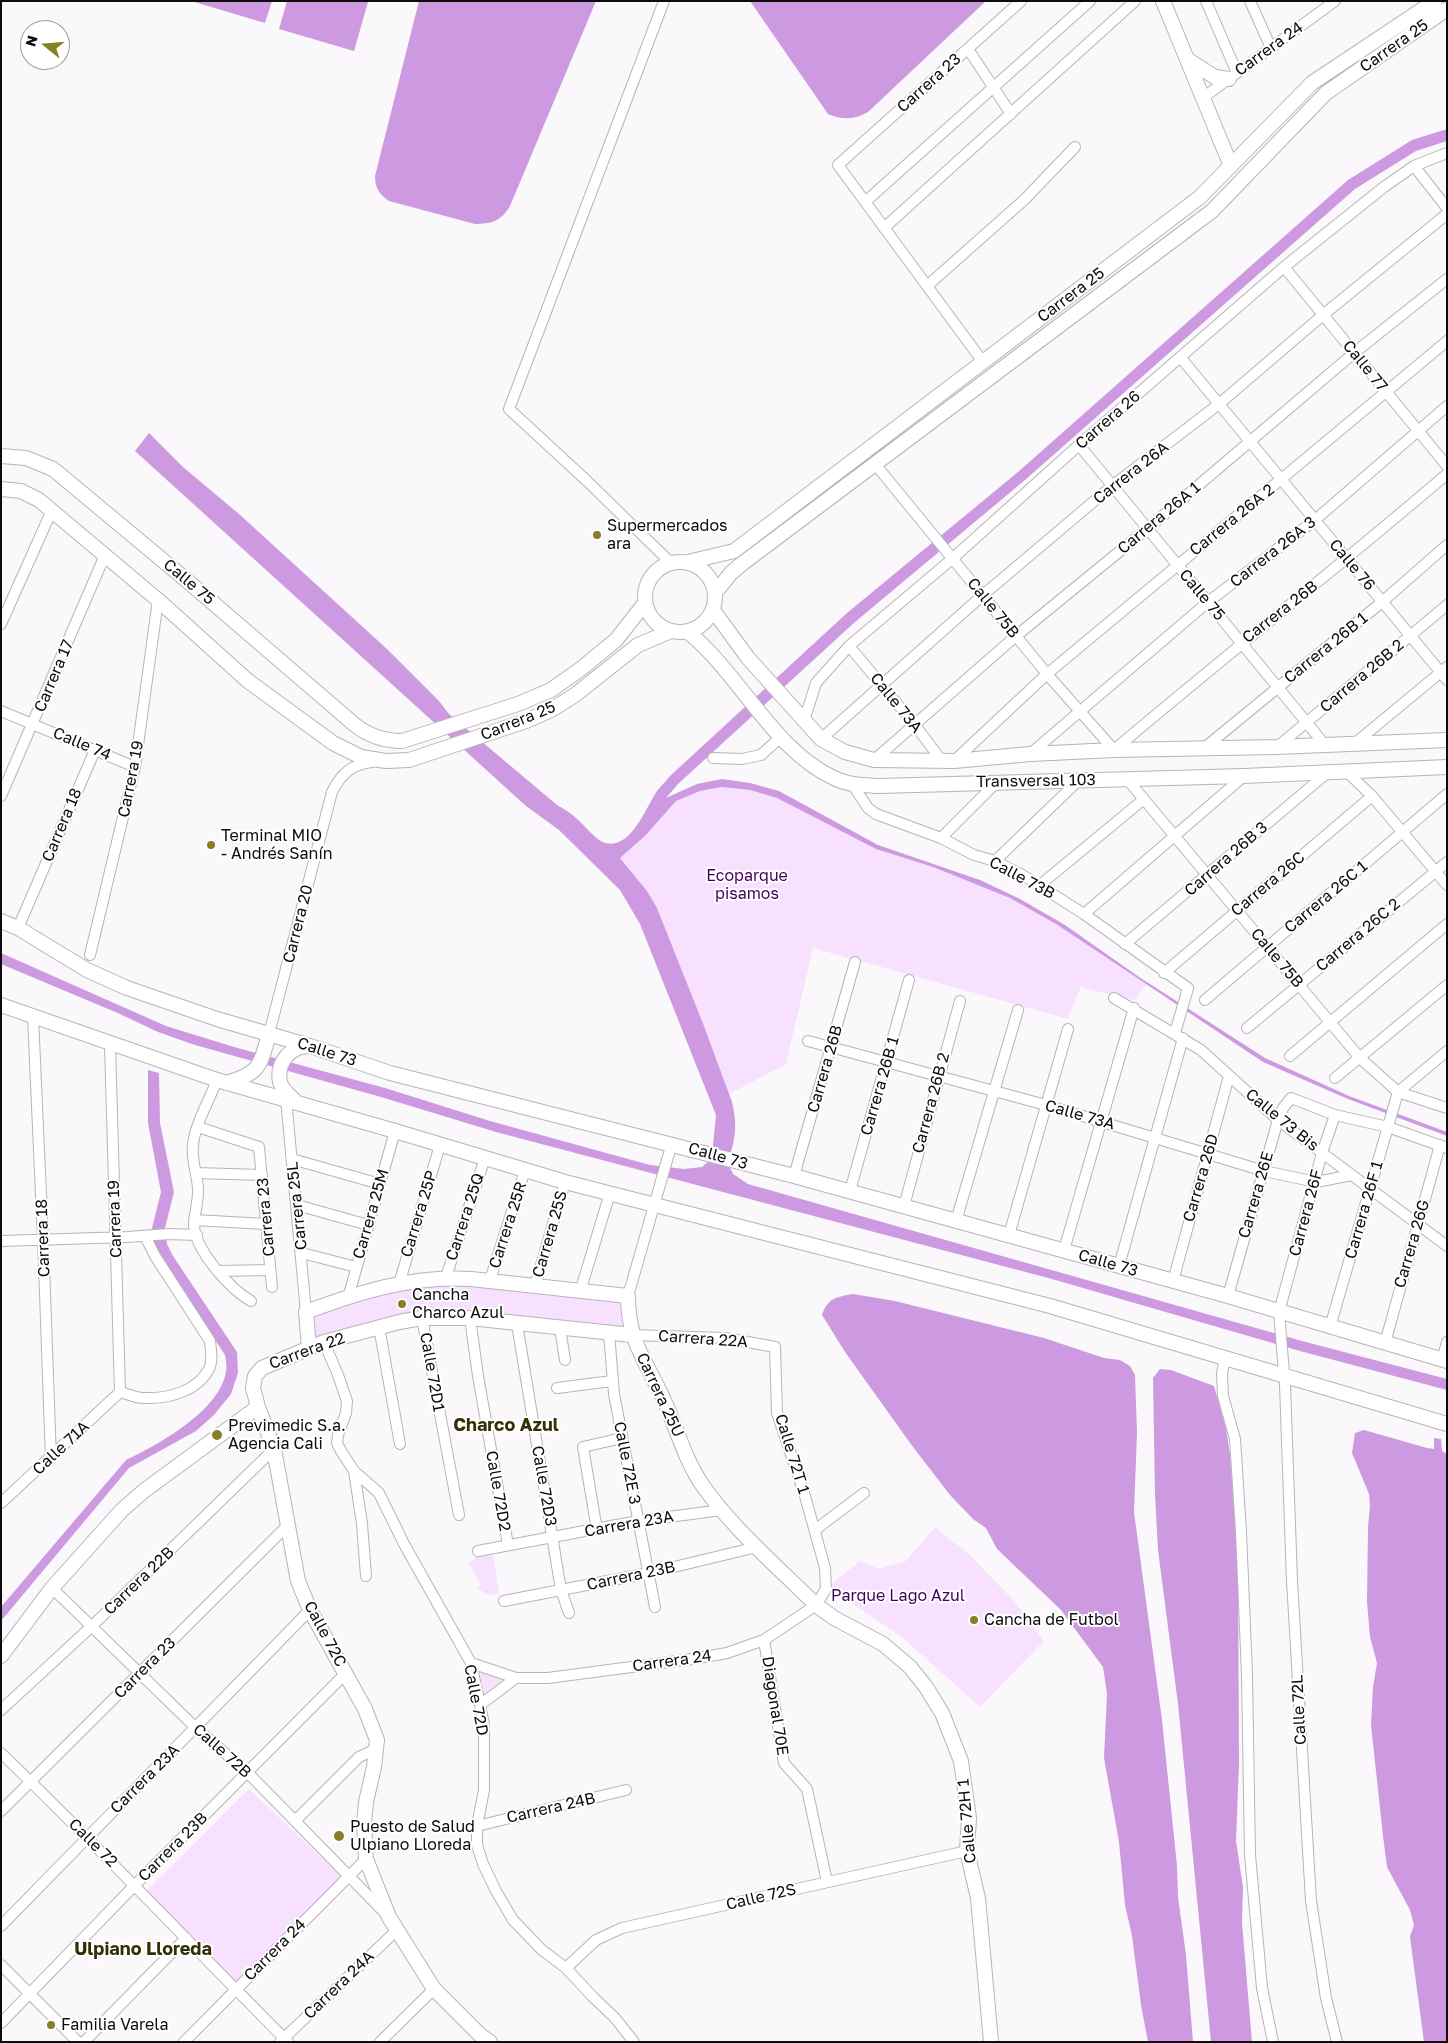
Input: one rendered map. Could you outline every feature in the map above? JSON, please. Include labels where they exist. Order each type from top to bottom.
[{"type":"main road","points":[[1163,1],[1231,166]]},
{"type":"main road","name":"Carrera 25","points":[[365,733],[382,740],[402,740],[518,704],[551,690],[582,668],[622,634],[645,603],[646,590],[651,577],[660,568],[672,563],[688,562],[734,551],[1200,198],[1312,83],[1435,1]]},
{"type":"main road","name":"Carrera 25","points":[[715,593],[743,563],[1212,211],[1326,93],[1447,8]]},
{"type":"main road","points":[[1188,60],[1215,77],[1233,76]]},
{"type":"main road","name":"Calle 75","points":[[1,456],[26,458],[53,469],[365,733]]},
{"type":"main road","name":"Calle 75","points":[[1,489],[12,489],[30,494],[52,510],[158,600],[248,681],[333,743],[348,751]]},
{"type":"main road","points":[[688,562],[707,574],[715,593],[713,610],[703,624],[688,632]]},
{"type":"main road","points":[[645,603],[654,621],[670,631]]},
{"type":"main road","name":"Transversal 103","points":[[713,610],[748,658],[780,696],[821,739],[845,752],[874,760],[948,761],[1030,754],[1354,744],[1443,737]]},
{"type":"main road","name":"Carrera 25","points":[[348,751],[361,757],[386,761],[409,760],[526,721],[551,710],[575,695],[638,645],[670,631],[688,632]]},
{"type":"main road","name":"Transversal 103","points":[[688,632],[704,645],[730,673],[781,737],[812,765],[834,778],[852,784],[879,786],[1244,776],[1447,767]]},
{"type":"main road","points":[[974,759],[968,763],[965,771],[967,779],[974,783]]},
{"type":"main road","name":"Calle 73","points":[[1,921],[18,928],[87,970],[127,988],[216,1019],[310,1046],[390,1073],[670,1150],[699,1150],[739,1163],[850,1191],[1228,1296],[1280,1318],[1330,1328],[1444,1360]]},
{"type":"main road","points":[[1,1005],[110,1045],[222,1082],[289,1098],[565,1182],[610,1193],[656,1201],[1050,1306],[1447,1424]]},
{"type":"main road","points":[[222,1082],[242,1078],[250,1075],[255,1070],[265,1049],[269,1034]]},
{"type":"main road","points":[[289,1098],[280,1083],[280,1073],[287,1053],[301,1046],[310,1046]]},
{"type":"main road","points":[[309,1348],[306,1312],[399,1284],[446,1277],[490,1280],[580,1292],[628,1296]]},
{"type":"main road","name":"Carrera 25U","points":[[628,1296],[629,1321],[632,1335],[662,1396],[691,1465],[703,1486],[722,1510],[816,1606]]},
{"type":"main road","name":"Carrera 22","points":[[258,1407],[253,1382],[257,1372],[267,1365],[324,1342],[422,1318],[470,1318],[632,1335]]},
{"type":"main road","points":[[1,1656],[52,1588],[122,1510],[145,1490],[258,1407]]},
{"type":"main road","name":"Calle 72C","points":[[258,1407],[274,1449],[298,1581],[310,1610],[373,1727],[377,1740],[364,1816],[363,1836],[366,1859]]},
{"type":"main road","name":"Calle 72H 1","points":[[816,1606],[834,1618],[883,1644],[910,1666],[926,1687],[942,1714],[961,1761],[969,1818],[967,1851],[978,1898],[991,2042]]},
{"type":"main road","name":"Calle 72B","points":[[366,1859],[389,1917],[434,1989],[481,2039]]},
{"type":"street","points":[[664,1],[509,409],[587,480],[672,563]]},
{"type":"street","name":"Carrera 23","points":[[865,202],[838,165],[1021,1]]},
{"type":"street","points":[[983,362],[865,202],[1090,1]]},
{"type":"street","points":[[884,228],[1135,1]]},
{"type":"street","points":[[1206,1],[1233,76]]},
{"type":"street","points":[[1250,1],[1271,48]]},
{"type":"street","name":"Carrera 24","points":[[1204,97],[1335,1]]},
{"type":"street","points":[[968,49],[1011,114]]},
{"type":"street","points":[[927,286],[1024,200],[1075,147]]},
{"type":"street","name":"Carrera 26","points":[[804,721],[816,683],[849,646],[1284,267],[1384,187],[1414,166],[1447,153]]},
{"type":"street","points":[[1414,166],[1447,208]]},
{"type":"street","name":"Carrera 26A","points":[[821,739],[983,595],[1112,486],[1219,404],[1323,315],[1447,214]]},
{"type":"street","name":"Calle 77","points":[[1284,267],[1447,466]]},
{"type":"street","name":"Carrera 26A 1","points":[[874,760],[1016,636],[1147,529],[1354,353],[1447,279]]},
{"type":"street","name":"Carrera 26A 2","points":[[948,761],[1047,674],[1447,342]]},
{"type":"street","name":"Calle 76","points":[[1181,358],[1410,636],[1445,673]]},
{"type":"street","name":"Carrera 26A 3","points":[[1030,754],[1208,602],[1315,520],[1447,406]]},
{"type":"street","name":"Calle 75","points":[[1078,445],[1325,745]]},
{"type":"street","name":"Calle 75B","points":[[875,464],[923,525],[1047,674],[1114,750]]},
{"type":"street","name":"Carrera 26B","points":[[1114,750],[1241,643],[1347,560],[1447,474]]},
{"type":"street","points":[[1,624],[52,510]]},
{"type":"street","name":"Carrera 26B 1","points":[[1203,749],[1382,602],[1447,545]]},
{"type":"street","name":"Carrera 17","points":[[1,796],[105,555]]},
{"type":"street","name":"Carrera 19","points":[[90,956],[135,766],[158,600]]},
{"type":"street","name":"Carrera 26B 2","points":[[1276,747],[1447,605]]},
{"type":"street","name":"Calle 73A","points":[[849,646],[915,725],[948,761]]},
{"type":"street","points":[[1354,744],[1445,673]]},
{"type":"street","name":"Calle 74","points":[[1,711],[135,766]]},
{"type":"street","points":[[712,758],[742,760],[762,755],[781,737]]},
{"type":"street","name":"Carrera 18","points":[[18,928],[95,750]]},
{"type":"street","name":"Carrera 20","points":[[269,1034],[332,792],[339,779],[349,769],[362,763],[386,761]]},
{"type":"street","name":"Carrera 26B 3","points":[[1126,944],[1327,772]]},
{"type":"street","points":[[1346,772],[1372,796],[1447,885]]},
{"type":"street","points":[[1084,914],[1244,776]]},
{"type":"street","name":"Calle 75B","points":[[1127,779],[1360,1058],[1396,1097],[1447,1108]]},
{"type":"street","points":[[995,861],[1079,780]]},
{"type":"street","points":[[941,838],[997,782]]},
{"type":"street","name":"Calle 73B","points":[[852,784],[868,808],[876,814],[941,838],[974,854],[995,861],[1040,885],[1188,988],[1182,1007],[1179,1036]]},
{"type":"street","name":"Carrera 26C 1","points":[[1205,1000],[1447,794]]},
{"type":"street","name":"Carrera 26C","points":[[1164,972],[1372,796]]},
{"type":"street","points":[[1040,885],[1144,799]]},
{"type":"street","name":"Carrera 26C 2","points":[[1247,1028],[1447,862]]},
{"type":"street","points":[[1290,1056],[1447,924]]},
{"type":"street","name":"Carrera 26B","points":[[794,1176],[855,962]]},
{"type":"street","name":"Carrera 26B 1","points":[[850,1191],[909,980]]},
{"type":"street","points":[[1335,1078],[1447,985]]},
{"type":"street","name":"Calle 73 Bis","points":[[1114,998],[1134,1008],[1201,1050],[1278,1120],[1447,1246]]},
{"type":"street","name":"Carrera 26B 2","points":[[904,1206],[960,1001]]},
{"type":"street","points":[[1064,1250],[1134,1008]]},
{"type":"street","points":[[956,1220],[1018,1010]]},
{"type":"street","name":"Carrera 18","points":[[33,1017],[51,1458]]},
{"type":"street","points":[[1009,1235],[1068,1029]]},
{"type":"street","points":[[1119,1266],[1155,1138],[1179,1036]]},
{"type":"street","name":"Calle 73A","points":[[808,1041],[1101,1121],[1264,1171],[1316,1182],[1352,1175]]},
{"type":"street","name":"Carrera 19","points":[[110,1045],[120,1392]]},
{"type":"street","points":[[1396,1097],[1447,1051]]},
{"type":"street","name":"Carrera 26D","points":[[1172,1281],[1229,1076]]},
{"type":"street","points":[[222,1082],[198,1127],[192,1146],[198,1190],[194,1220],[197,1235],[202,1246],[217,1270],[233,1288],[251,1300]]},
{"type":"street","name":"Carrera 26F 1","points":[[1330,1328],[1396,1097]]},
{"type":"street","name":"Carrera 25L","points":[[289,1098],[292,1159],[306,1312]]},
{"type":"street","name":"Carrera 26E","points":[[1228,1296],[1282,1108],[1291,1098],[1335,1115]]},
{"type":"street","points":[[1335,1115],[1388,1125],[1443,1146]]},
{"type":"street","name":"Carrera 26F","points":[[1280,1318],[1322,1153],[1335,1115]]},
{"type":"street","name":"Carrera 23","points":[[198,1127],[259,1147],[272,1287]]},
{"type":"street","name":"Carrera 25M","points":[[348,1298],[394,1130]]},
{"type":"street","name":"Carrera 25P","points":[[399,1284],[440,1145]]},
{"type":"street","name":"Carrera 26G","points":[[1385,1343],[1418,1225],[1443,1146]]},
{"type":"street","name":"Carrera 25U","points":[[628,1296],[670,1150]]},
{"type":"street","name":"Carrera 25Q","points":[[446,1277],[485,1158]]},
{"type":"street","points":[[292,1159],[380,1184]]},
{"type":"street","name":"Carrera 25R","points":[[490,1280],[526,1170]]},
{"type":"street","points":[[196,1173],[262,1175]]},
{"type":"street","name":"Carrera 25S","points":[[535,1286],[565,1182]]},
{"type":"street","points":[[580,1292],[610,1193]]},
{"type":"street","points":[[297,1205],[368,1225]]},
{"type":"street","points":[[194,1220],[266,1224]]},
{"type":"street","points":[[1,1241],[169,1234],[197,1235]]},
{"type":"street","points":[[120,1392],[141,1398],[169,1397],[190,1388],[202,1378],[209,1368],[212,1356],[210,1342],[155,1256],[147,1236]]},
{"type":"street","points":[[302,1253],[356,1267]]},
{"type":"street","points":[[217,1270],[270,1270]]},
{"type":"street","name":"Calle 72D1","points":[[422,1318],[459,1515]]},
{"type":"street","name":"Calle 72D2","points":[[470,1318],[478,1376],[508,1545]]},
{"type":"street","name":"Calle 72L","points":[[1280,1318],[1292,1581],[1311,1901],[1326,1998],[1337,2042]]},
{"type":"street","name":"Calle 72D3","points":[[517,1324],[554,1538],[561,1590],[569,1613]]},
{"type":"street","points":[[379,1328],[400,1444]]},
{"type":"street","points":[[560,1328],[564,1360]]},
{"type":"street","name":"Carrera 25U","points":[[609,1333],[610,1352]]},
{"type":"street","name":"Carrera 22A","points":[[632,1335],[726,1338],[774,1346]]},
{"type":"street","name":"Calle 72D","points":[[324,1342],[347,1402],[346,1413],[337,1443],[354,1471],[379,1493],[404,1544],[471,1664],[484,1724],[484,1790],[477,1826],[477,1845],[483,1864],[513,1920],[542,1950],[566,1968],[615,2018],[634,2042]]},
{"type":"street","points":[[1444,1360],[1447,1342]]},
{"type":"street","name":"Calle 72T 1","points":[[774,1346],[777,1413],[815,1530],[825,1568],[826,1590],[816,1606]]},
{"type":"street","name":"Calle 72E 3","points":[[610,1352],[612,1380],[622,1438],[654,1607]]},
{"type":"street","points":[[1224,1358],[1222,1373],[1223,1396],[1235,1439],[1241,1532],[1247,1675],[1250,1855],[1262,1988],[1273,2042]]},
{"type":"street","points":[[557,1388],[612,1380]]},
{"type":"street","name":"Calle 71A","points":[[1,1503],[120,1392]]},
{"type":"street","points":[[597,1530],[584,1447],[622,1438]]},
{"type":"street","name":"Carrera 22B","points":[[1,1710],[92,1626],[274,1449]]},
{"type":"street","points":[[354,1471],[362,1524],[366,1576]]},
{"type":"street","points":[[815,1530],[864,1492]]},
{"type":"street","name":"Carrera 23A","points":[[478,1552],[638,1521],[722,1510]]},
{"type":"street","name":"Carrera 23","points":[[1,1810],[288,1525]]},
{"type":"street","name":"Carrera 23B","points":[[504,1600],[649,1573],[757,1547]]},
{"type":"street","name":"Calle 72B","points":[[52,1588],[196,1728],[247,1772],[389,1917]]},
{"type":"street","name":"Carrera 24","points":[[471,1664],[516,1678],[548,1678],[692,1659],[727,1653],[764,1640],[816,1606]]},
{"type":"street","name":"Carrera 23A","points":[[1,1926],[310,1610]]},
{"type":"street","name":"Diagonal 70E","points":[[764,1640],[784,1763],[807,1788],[827,1882]]},
{"type":"street","name":"Carrera 23B","points":[[1,2023],[135,1885],[346,1674]]},
{"type":"street","points":[[480,1705],[516,1678]]},
{"type":"street","points":[[295,1821],[359,1757],[376,1749]]},
{"type":"street","name":"Calle 72","points":[[1,1753],[88,1837],[284,2040]]},
{"type":"street","name":"Carrera 24B","points":[[477,1826],[626,1790]]},
{"type":"street","name":"Calle 72S","points":[[566,1968],[596,1940],[622,1928],[967,1851]]},
{"type":"street","name":"Carrera 24","points":[[184,2042],[366,1859]]},
{"type":"street","name":"Carrera 24A","points":[[284,2040],[398,1929]]},
{"type":"street","points":[[84,2042],[186,1938]]},
{"type":"street","points":[[1,1965],[78,2042]]},
{"type":"street","points":[[380,2042],[434,1989]]},
{"type":"green space","name":"Ecoparque pisamos","points":[[721,787],[750,790],[777,798],[876,849],[933,867],[1010,898],[1056,924],[1146,985],[1134,1000],[1081,986],[1068,1019],[813,948],[786,1064],[729,1094],[657,909],[647,891],[620,858],[646,835],[676,801],[700,791]]},
{"type":"green space","points":[[445,1282],[623,1301],[625,1329],[470,1312],[316,1341],[312,1317],[378,1296]]},
{"type":"green space","name":"Cancha de Futbol","points":[[935,1527],[972,1557],[1015,1602],[1044,1641],[980,1707],[903,1638],[828,1587],[860,1561],[879,1569],[906,1561]]},
{"type":"green space","points":[[493,1554],[499,1593],[488,1595],[477,1588],[481,1584],[469,1564],[476,1557]]},
{"type":"green space","points":[[477,1669],[507,1679],[483,1697]]},
{"type":"green space","points":[[249,1789],[343,1878],[238,1983],[145,1892]]},
{"type":"shaded area","points":[[191,1],[272,1],[265,23]]},
{"type":"shaded area","points":[[287,1],[368,2],[354,51],[279,29]]},
{"type":"shaded area","points":[[419,1],[596,1],[510,206],[496,221],[475,224],[389,201],[380,193],[377,187],[375,176]]},
{"type":"shaded area","points":[[750,1],[986,1],[868,112],[858,117],[848,118],[828,114]]},
{"type":"shaded area","points":[[1447,129],[1447,141],[1416,151],[1355,189],[1025,480],[855,622],[678,784],[666,798],[697,784],[722,779],[750,783],[779,791],[878,845],[980,880],[1020,899],[1065,925],[1139,977],[1265,1058],[1349,1096],[1447,1132],[1447,1136],[1348,1099],[1263,1062],[1056,924],[1010,898],[933,867],[876,849],[777,798],[750,790],[721,787],[700,791],[676,801],[646,835],[620,858],[647,891],[657,908],[704,1026],[734,1111],[735,1133],[728,1163],[733,1174],[748,1184],[1302,1341],[1447,1379],[1447,1390],[1300,1351],[1052,1279],[496,1132],[381,1097],[195,1045],[158,1032],[1,964],[1,953],[166,1026],[234,1047],[385,1088],[490,1121],[650,1165],[684,1169],[702,1167],[709,1161],[712,1154],[716,1115],[640,924],[620,890],[559,830],[526,806],[135,451],[149,433],[183,467],[239,514],[387,649],[439,701],[449,714],[557,805],[574,816],[599,840],[609,844],[619,842],[627,837],[635,828],[657,791],[670,776],[847,613],[1018,472],[1348,180],[1412,140]]},
{"type":"shaded area","points":[[148,1070],[159,1073],[160,1123],[174,1192],[165,1228],[167,1244],[237,1352],[238,1373],[231,1394],[214,1415],[196,1431],[129,1468],[1,1621],[1,1607],[126,1460],[170,1436],[201,1412],[222,1385],[226,1371],[225,1355],[155,1248],[152,1228],[161,1192],[148,1123]]},
{"type":"shaded area","points":[[853,1294],[895,1301],[1044,1338],[1104,1358],[1120,1360],[1130,1366],[1135,1375],[1137,1433],[1134,1512],[1162,1720],[1193,2042],[1148,2042],[1132,1936],[1125,1905],[1119,1842],[1104,1758],[1107,1694],[1103,1667],[1061,1610],[997,1549],[986,1528],[973,1519],[950,1495],[845,1352],[822,1315],[824,1309],[833,1299]]},
{"type":"shaded area","points":[[1160,1369],[1171,1370],[1214,1386],[1226,1428],[1230,1455],[1238,1555],[1239,1763],[1236,1841],[1243,1887],[1242,1923],[1252,2042],[1211,2042],[1178,1704],[1158,1550],[1153,1378]]},
{"type":"shaded area","points":[[1364,1430],[1434,1449],[1434,1438],[1441,1439],[1442,1451],[1447,1454],[1447,2042],[1424,2042],[1410,1936],[1414,1925],[1410,1910],[1387,1867],[1371,1725],[1373,1687],[1377,1663],[1370,1637],[1367,1602],[1370,1505],[1369,1494],[1352,1453],[1355,1433]]},
{"type":"place","name":"Supermercados ara","points":[[597,535]]},
{"type":"place","name":"Terminal MIO - Andrés Sanín","points":[[211,845]]},
{"type":"place","name":"Cancha Charco Azul","points":[[402,1304]]},
{"type":"place","name":"Previmedic S.a. Agencia Cali","points":[[217,1435]]},
{"type":"place","name":"Cancha de Futbol","points":[[974,1620]]},
{"type":"place","name":"Puesto de Salud Ulpiano Lloreda","points":[[339,1836]]},
{"type":"place","name":"Familia Varela","points":[[51,2025]]},
{"type":"district","name":"Charco Azul","points":[[506,1425]]},
{"type":"district","name":"Ulpiano Lloreda","points":[[143,1949]]},
{"type":"park label","name":"Parque Lago Azul","points":[[898,1596]]}]
